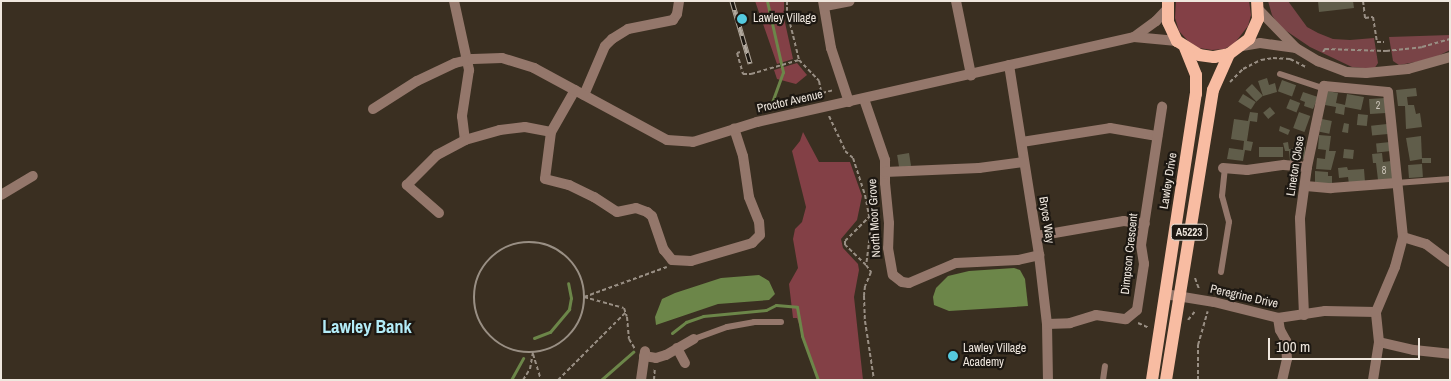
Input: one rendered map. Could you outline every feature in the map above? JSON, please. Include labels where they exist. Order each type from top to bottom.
[{"type":"main road","name":"A5223","points":[[1167,5],[1168,22],[1181,45]]},
{"type":"main road","points":[[1181,45],[1199,55],[1214,57],[1229,54],[1242,46],[1254,29],[1258,5]]},
{"type":"main road","name":"Lawley Drive","points":[[1166,380],[1172,295],[1196,94],[1196,75],[1181,45]]},
{"type":"main road","name":"Lawley Drive","points":[[1152,380],[1172,295],[1213,90],[1229,54]]},
{"type":"street","points":[[454,1],[469,70],[462,116],[466,140]]},
{"type":"street","points":[[679,1],[677,14],[673,20],[628,30],[612,39],[605,46],[579,92],[551,132],[545,179],[569,185],[594,197],[617,212],[636,208],[647,212],[652,216],[668,256],[672,260],[683,262],[752,243],[760,235],[759,222],[749,197],[743,156],[734,128]]},
{"type":"street","points":[[849,102],[831,48],[824,4],[850,1]]},
{"type":"street","points":[[956,1],[970,74]]},
{"type":"street","name":"Proctor Avenue","points":[[1134,37],[1156,21],[1167,5]]},
{"type":"street","points":[[1258,5],[1296,48],[1318,61],[1348,72],[1366,73],[1408,70],[1450,57]]},
{"type":"street","name":"Proctor Avenue","points":[[373,109],[433,73],[467,60],[502,58],[518,62],[579,92],[667,140],[693,142],[734,128],[1134,37],[1181,45]]},
{"type":"street","points":[[1242,46],[1260,43],[1296,48]]},
{"type":"street","name":"Bryce Way","points":[[1009,65],[1037,236],[1047,324],[1048,380]]},
{"type":"street","points":[[1322,88],[1329,85],[1388,92],[1403,236],[1395,267],[1376,312],[1378,342],[1373,380]]},
{"type":"street","name":"Lineton Close","points":[[1304,315],[1300,226],[1307,166],[1322,88]]},
{"type":"street","name":"North Moor Grove","points":[[864,99],[870,121],[882,146],[889,223],[888,248],[894,275],[902,282],[909,283],[956,263],[1018,260],[1039,255]]},
{"type":"street","name":"Dimpson Crescent","points":[[1047,324],[1070,322],[1096,315],[1124,319],[1133,315],[1136,310],[1144,264],[1141,245],[1162,107]]},
{"type":"street","points":[[439,213],[407,185],[437,155],[466,140],[510,129],[538,128],[551,132]]},
{"type":"street","points":[[1022,142],[1110,128],[1157,136]]},
{"type":"street","points":[[885,172],[979,168],[1024,162]]},
{"type":"street","points":[[1224,168],[1247,170],[1284,165],[1307,166]]},
{"type":"street","points":[[1,195],[33,176]]},
{"type":"street","points":[[1306,186],[1331,188],[1396,182]]},
{"type":"street","points":[[1037,236],[1124,221],[1145,224]]},
{"type":"street","points":[[1403,236],[1426,244],[1450,262]]},
{"type":"street","name":"Peregrine Drive","points":[[1172,295],[1210,301],[1278,318],[1324,311],[1376,312]]},
{"type":"street","points":[[1278,318],[1280,330],[1286,341],[1287,359],[1282,380]]},
{"type":"street","points":[[642,380],[644,353],[656,358],[694,339]]},
{"type":"street","points":[[1378,342],[1414,350],[1450,354]]},
{"type":"street","points":[[677,348],[685,363]]},
{"type":"lane","points":[[1280,74],[1322,88]]},
{"type":"lane","points":[[1221,272],[1229,222],[1222,196],[1224,168]]},
{"type":"lane","points":[[1396,182],[1450,179]]},
{"type":"lane","points":[[694,339],[727,327],[754,322],[781,322]]},
{"type":"lane","points":[[1103,380],[1105,366]]},
{"type":"path","points":[[787,1],[787,11],[799,60],[819,81],[825,107],[845,151],[853,158],[865,194],[871,226],[866,265]]},
{"type":"path","points":[[1363,1],[1365,18],[1373,17],[1377,42],[1384,42]]},
{"type":"path","points":[[1318,61],[1324,49],[1386,52],[1422,47],[1450,39]]},
{"type":"path","points":[[740,52],[737,54],[743,74],[751,74],[799,60]]},
{"type":"path","points":[[1228,86],[1231,80],[1243,69],[1261,60],[1273,58],[1290,60],[1306,67]]},
{"type":"path","points":[[821,93],[839,89]]},
{"type":"path","points":[[869,217],[845,241],[845,245],[871,272],[865,286],[865,313],[874,380]]},
{"type":"path","points":[[522,242],[541,243],[558,250],[572,262],[581,278],[584,296],[578,323],[569,334],[546,349],[533,352],[519,351],[506,347],[494,340],[482,326],[475,309],[474,291],[479,273],[490,258],[505,247],[522,242]]},
{"type":"path","points":[[584,296],[671,266]]},
{"type":"path","points":[[1195,275],[1196,284],[1200,290]]},
{"type":"path","points":[[584,296],[624,308],[630,341],[644,353]]},
{"type":"path","points":[[1198,380],[1198,344],[1210,301]]},
{"type":"path","points":[[1187,325],[1190,315],[1197,310]]},
{"type":"path","points":[[558,380],[626,312]]},
{"type":"path","points":[[523,380],[530,368],[533,352]]},
{"type":"path","points":[[533,352],[541,380]]},
{"type":"shaded area","points":[[755,1],[784,1],[784,18],[793,59],[777,64]]},
{"type":"shaded area","points":[[1176,1],[1249,1],[1251,15],[1248,26],[1234,44],[1224,49],[1199,48],[1188,41],[1179,31],[1175,18]]},
{"type":"shaded area","points":[[1268,1],[1288,1],[1307,27],[1333,39],[1374,38],[1378,63],[1374,69],[1352,67],[1310,47],[1279,26],[1272,15]]},
{"type":"shaded area","points":[[1450,35],[1450,50],[1432,59],[1399,65],[1393,61],[1389,37]]},
{"type":"shaded area","points":[[797,63],[807,75],[796,84],[777,79],[774,70]]},
{"type":"shaded area","points":[[803,132],[819,162],[850,162],[862,196],[857,220],[841,239],[843,248],[858,264],[859,270],[854,297],[863,380],[818,380],[797,318],[793,318],[789,284],[798,268],[793,239],[795,229],[802,222],[806,207],[792,151],[800,141]]},
{"type":"shaded area","points":[[1014,268],[1020,270],[1025,279],[1028,306],[949,311],[934,305],[933,297],[936,288],[948,276],[969,271]]},
{"type":"shaded area","points":[[759,275],[769,281],[775,294],[769,300],[718,304],[656,325],[655,317],[662,299],[721,278]]},
{"type":"building","points":[[1318,1],[1353,1],[1354,8],[1319,12]]},
{"type":"building","points":[[1267,78],[1269,85],[1275,83],[1277,92],[1263,96],[1258,81]]},
{"type":"building","points":[[1282,80],[1296,85],[1292,96],[1278,91]]},
{"type":"building","points":[[1252,84],[1263,96],[1256,102],[1245,90]]},
{"type":"building","points":[[1416,88],[1417,96],[1407,97],[1408,105],[1414,105],[1416,114],[1420,113],[1422,127],[1406,129],[1405,106],[1398,106],[1396,90]]},
{"type":"building","points":[[1327,91],[1338,93],[1336,103],[1345,105],[1347,94],[1364,97],[1361,110],[1345,107],[1344,115],[1335,113],[1336,107],[1325,105]]},
{"type":"building","points":[[1303,92],[1318,97],[1313,109],[1304,106],[1305,102],[1300,100]]},
{"type":"building","points":[[1243,94],[1256,102],[1251,110],[1238,102]]},
{"type":"building","points":[[1385,98],[1386,113],[1370,114],[1369,99]]},
{"type":"building","points":[[1290,99],[1300,103],[1296,112],[1286,108]]},
{"type":"building","points":[[1270,107],[1275,113],[1268,119],[1263,113]]},
{"type":"building","points":[[1250,112],[1258,113],[1257,122],[1250,121],[1247,141],[1253,142],[1251,151],[1245,150],[1243,161],[1227,159],[1229,148],[1243,150],[1244,141],[1231,139],[1234,119],[1248,121]]},
{"type":"building","points":[[1299,112],[1310,116],[1304,132],[1293,128]]},
{"type":"building","points":[[1358,114],[1368,115],[1367,126],[1357,125]]},
{"type":"building","points":[[1322,119],[1332,121],[1329,134],[1320,132]]},
{"type":"building","points":[[1344,123],[1349,124],[1348,133],[1342,132]]},
{"type":"building","points":[[1387,124],[1388,134],[1372,136],[1371,126]]},
{"type":"building","points":[[1280,126],[1290,130],[1288,135],[1279,131]]},
{"type":"building","points":[[1319,135],[1331,136],[1329,151],[1336,151],[1331,170],[1316,169],[1317,158],[1325,159],[1326,150],[1318,149]]},
{"type":"building","points":[[1421,136],[1422,159],[1410,161],[1406,138]]},
{"type":"building","points":[[1288,142],[1289,149],[1305,147],[1306,159],[1290,161],[1289,151],[1285,151],[1283,143]]},
{"type":"building","points":[[1390,142],[1391,151],[1377,152],[1376,143]]},
{"type":"building","points":[[1259,147],[1283,147],[1283,157],[1259,157]]},
{"type":"building","points":[[1344,149],[1354,150],[1353,159],[1343,158]]},
{"type":"building","points":[[909,153],[911,166],[899,168],[897,155]]},
{"type":"building","points":[[1382,153],[1383,162],[1391,161],[1393,179],[1378,180],[1376,163],[1373,163],[1372,154]]},
{"type":"building","points":[[1422,158],[1431,158],[1431,163],[1422,163]]},
{"type":"building","points":[[1422,164],[1423,177],[1409,178],[1408,165]]},
{"type":"building","points":[[1347,167],[1348,170],[1364,169],[1365,182],[1349,184],[1348,177],[1339,178],[1338,168]]},
{"type":"building","points":[[1315,171],[1328,172],[1328,176],[1332,176],[1332,186],[1315,186]]},
{"type":"waterway","points":[[767,1],[783,72],[771,105]]},
{"type":"waterway","points":[[534,338],[550,332],[569,309],[571,298],[568,283]]},
{"type":"waterway","points":[[672,333],[686,322],[703,316],[766,310],[776,305],[797,307],[802,336],[818,380]]},
{"type":"waterway","points":[[601,380],[633,352]]},
{"type":"waterway","points":[[511,380],[523,358]]},
{"type":"railway","points":[[732,1],[750,63]]},
{"type":"place","name":"Lawley Village","points":[[742,19]]},
{"type":"place","name":"Lawley Village Academy","points":[[953,356]]},
{"type":"district","name":"Lawley Bank","points":[[367,327]]}]
